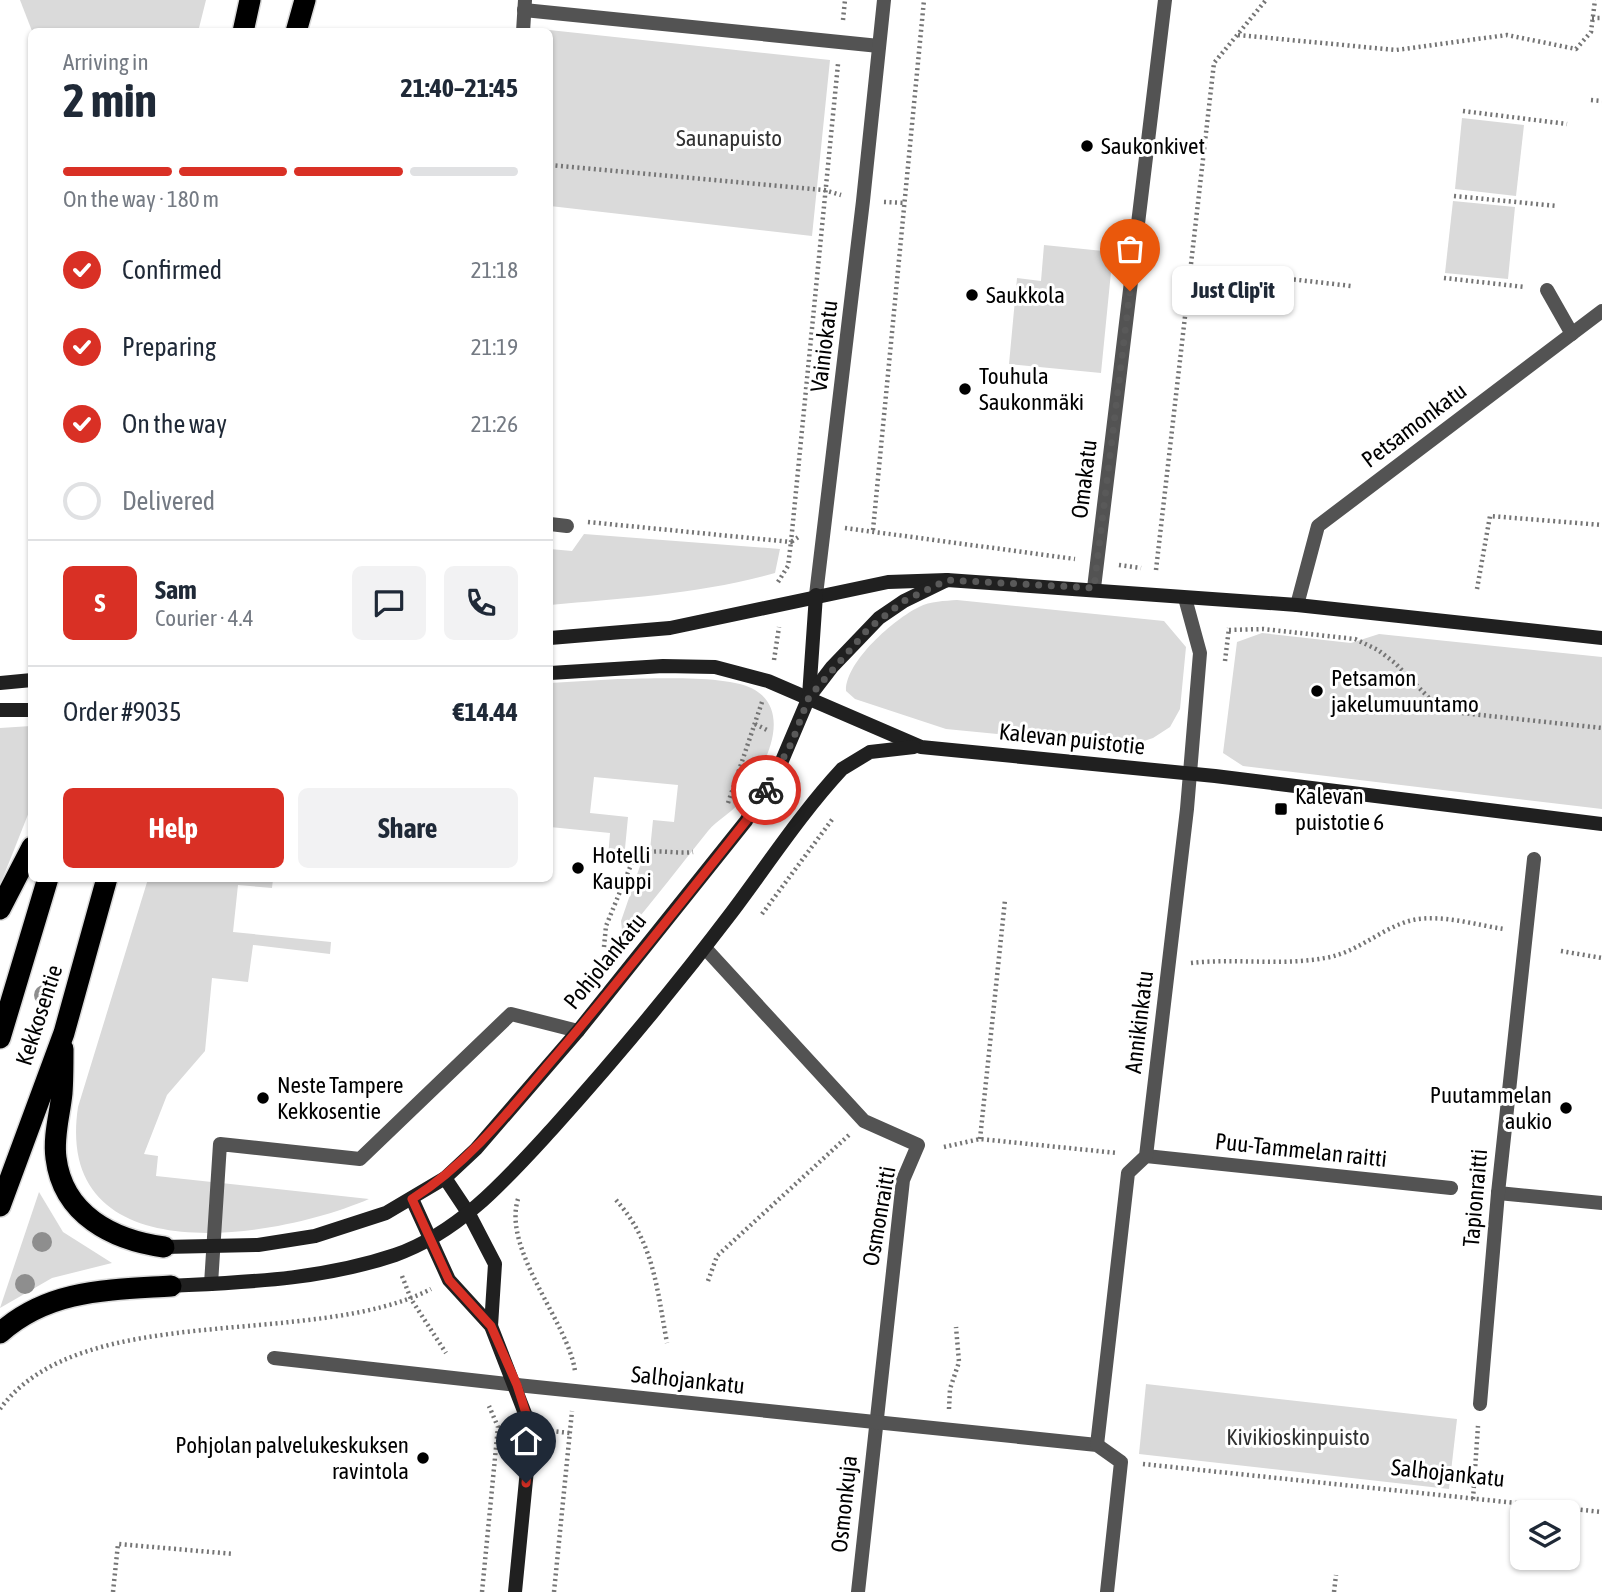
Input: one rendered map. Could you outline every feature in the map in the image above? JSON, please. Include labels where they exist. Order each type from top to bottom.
[{"type":"highway","points":[[244,28],[250,0]]},
{"type":"highway","points":[[297,28],[304,0]]},
{"type":"highway","points":[[0,909],[28,855]]},
{"type":"highway","name":"Kekkosentie","points":[[0,1038],[47,882]]},
{"type":"highway","name":"Kekkosentie","points":[[0,1206],[64,1033],[106,882]]},
{"type":"highway","points":[[64,1033],[56,1158],[66,1188],[83,1213],[107,1231],[123,1239],[164,1247]]},
{"type":"highway","points":[[0,1333],[21,1315],[60,1298],[98,1291],[171,1286]]},
{"type":"main road","points":[[553,638],[670,628],[778,606],[816,595],[888,582],[947,580],[1094,588],[1185,598],[1297,605],[1602,638]]},
{"type":"main road","name":"Pohjolankatu","points":[[164,1247],[258,1245],[315,1236],[386,1213],[445,1178],[476,1149],[578,1031],[746,821],[781,763],[809,697],[832,667],[879,618],[904,601],[947,580]]},
{"type":"main road","name":"Vainiokatu","points":[[809,697],[816,595]]},
{"type":"main road","name":"Kalevan puistotie","points":[[553,673],[663,666],[715,667],[768,681],[921,747],[1189,774],[1602,824]]},
{"type":"main road","points":[[5,682],[28,680]]},
{"type":"main road","points":[[5,710],[28,710]]},
{"type":"main road","points":[[171,1286],[268,1282],[325,1274],[397,1254],[469,1214],[498,1188],[598,1078],[705,948],[842,769],[870,752],[921,747]]},
{"type":"main road","points":[[445,1178],[469,1214],[495,1264],[491,1326]]},
{"type":"main road","points":[[412,1199],[449,1280],[491,1326],[517,1385],[531,1429],[515,1592]]},
{"type":"street","name":"Vainiokatu","points":[[816,595],[884,0]]},
{"type":"street","name":"Omakatu","points":[[1094,588],[1165,0]]},
{"type":"street","points":[[523,28],[525,5],[841,44],[879,46]]},
{"type":"street","points":[[1547,290],[1572,334]]},
{"type":"street","name":"Petsamonkatu","points":[[1297,605],[1318,526],[1602,311]]},
{"type":"street","points":[[553,524],[567,526]]},
{"type":"street","name":"Annikinkatu","points":[[1097,1445],[1128,1173],[1146,1156],[1189,774],[1200,653],[1185,598]]},
{"type":"street","name":"Tapionraitti","points":[[1480,1404],[1498,1194],[1534,859]]},
{"type":"street","name":"Osmonraitti","points":[[705,948],[863,1121],[918,1144],[903,1180],[876,1422]]},
{"type":"street","points":[[211,1284],[220,1144],[360,1159],[511,1014],[578,1031]]},
{"type":"street","name":"Puu-Tammelan raitti","points":[[1146,1156],[1451,1188]]},
{"type":"street","points":[[1498,1194],[1602,1203]]},
{"type":"street","name":"Salhojankatu","points":[[274,1358],[1097,1445]]},
{"type":"street","name":"Osmonkuja","points":[[858,1592],[876,1422]]},
{"type":"street","points":[[1097,1445],[1121,1462],[1107,1592]]},
{"type":"path","points":[[567,526],[588,522],[791,542],[845,0]]},
{"type":"path","points":[[873,530],[925,0]]},
{"type":"path","points":[[1156,570],[1214,63],[1266,0]]},
{"type":"path","points":[[1238,35],[1396,50],[1507,35],[1576,49],[1591,32],[1595,0]]},
{"type":"path","points":[[1592,18],[1602,18]]},
{"type":"path","points":[[1591,100],[1602,101]]},
{"type":"path","points":[[1463,111],[1567,124]]},
{"type":"path","points":[[553,165],[824,190],[863,201]]},
{"type":"path","points":[[1454,196],[1557,206]]},
{"type":"path","points":[[1272,277],[1351,286]]},
{"type":"path","points":[[1444,278],[1547,290]]},
{"type":"path","points":[[1477,589],[1490,516],[1602,525]]},
{"type":"path","points":[[728,806],[768,681],[779,624],[778,606]]},
{"type":"path","points":[[1229,629],[1263,629],[1355,639],[1378,650],[1429,698],[1462,713],[1602,728]]},
{"type":"path","points":[[761,916],[837,813]]},
{"type":"path","points":[[604,947],[606,926],[633,860],[650,850],[674,855],[698,851],[690,862]]},
{"type":"path","points":[[980,1139],[1006,900]]},
{"type":"path","points":[[1168,966],[1221,959],[1306,962],[1345,955],[1411,921],[1430,918],[1526,932]]},
{"type":"path","points":[[1561,951],[1602,958]]},
{"type":"path","points":[[708,1281],[717,1256],[863,1121]]},
{"type":"path","points":[[944,1147],[980,1139],[1146,1156]]},
{"type":"path","points":[[523,1189],[515,1214],[524,1254],[576,1367],[554,1592]]},
{"type":"path","points":[[616,1200],[635,1222],[652,1265],[667,1343]]},
{"type":"path","points":[[402,1275],[411,1299],[442,1348]]},
{"type":"path","points":[[0,1409],[19,1386],[35,1374],[93,1349],[194,1332],[317,1320],[411,1299]]},
{"type":"path","points":[[948,1429],[950,1389],[959,1362],[956,1327]]},
{"type":"path","points":[[1473,1499],[1480,1404]]},
{"type":"path","points":[[482,1592],[498,1427],[491,1409]]},
{"type":"path","name":"Salhojankatu","points":[[1121,1462],[1602,1512]]},
{"type":"path","points":[[113,1592],[118,1544],[234,1554]]},
{"type":"path","points":[[1334,1592],[1336,1575]]},
{"type":"green space","points":[[20,0],[206,0],[199,28],[31,28]]},
{"type":"green space","name":"Saunapuisto","points":[[553,30],[830,60],[812,236],[553,206]]},
{"type":"green space","points":[[1462,118],[1524,125],[1516,196],[1455,189]]},
{"type":"green space","points":[[1453,201],[1515,207],[1508,279],[1445,273]]},
{"type":"green space","points":[[1044,245],[1113,252],[1101,373],[1009,364],[1017,278],[1041,281]]},
{"type":"green space","points":[[584,534],[780,549],[775,573],[747,580],[663,594],[553,605],[553,549],[572,551]]},
{"type":"green space","points":[[957,600],[1164,621],[1186,647],[1180,709],[1170,727],[1153,738],[1135,744],[1108,745],[946,729],[855,699],[846,691],[853,667],[873,643],[897,621],[923,605]]},
{"type":"green space","points":[[1262,633],[1351,643],[1379,634],[1602,657],[1602,809],[1243,766],[1223,753],[1237,642]]},
{"type":"green space","points":[[618,679],[709,679],[755,690],[767,701],[773,714],[770,746],[747,791],[735,807],[708,831],[628,931],[622,930],[621,921],[640,866],[650,850],[653,820],[674,822],[678,785],[594,777],[590,813],[628,817],[624,859],[608,858],[610,833],[553,827],[553,683]]},
{"type":"green space","points":[[28,726],[28,815],[0,885],[0,728]]},
{"type":"green space","points":[[147,882],[273,882],[272,888],[238,885],[233,932],[331,942],[330,954],[253,945],[248,982],[212,978],[205,1051],[167,1095],[144,1154],[158,1156],[156,1176],[369,1199],[328,1214],[280,1226],[229,1232],[179,1231],[134,1221],[100,1198],[79,1161],[78,1107]]},
{"type":"green space","points":[[39,1192],[63,1232],[112,1263],[52,1278],[0,1308]]},
{"type":"green space","name":"Kivikioskinpuisto","points":[[1146,1384],[1457,1419],[1449,1489],[1139,1454]]},
{"type":"way so far","points":[[766,790],[792,742],[809,697],[832,667],[869,628],[904,601],[947,580],[1094,588],[1130,291]]},
{"type":"place","name":"Saukonkivet","points":[[1087,146]]},
{"type":"place","name":"Just Clip'it","points":[[1130,291]]},
{"type":"place","name":"Saukkola","points":[[972,295]]},
{"type":"place","name":"Touhula Saukonmäki","points":[[965,389]]},
{"type":"place","name":"Petsamon jakelumuuntamo","points":[[1317,691]]},
{"type":"place","name":"Kalevan puistotie 6","points":[[1281,809]]},
{"type":"place","name":"Hotelli Kauppi","points":[[578,868]]},
{"type":"place","name":"Neste Tampere Kekkosentie","points":[[263,1098]]},
{"type":"place","name":"Puutammelan aukio","points":[[1566,1108]]},
{"type":"place","name":"Pohjolan palvelukeskuksen ravintola","points":[[423,1458]]},
{"type":"route","points":[[526,1483],[531,1429],[517,1385],[491,1326],[449,1280],[412,1199],[445,1178],[476,1149],[578,1031],[746,821],[766,790]]}]
